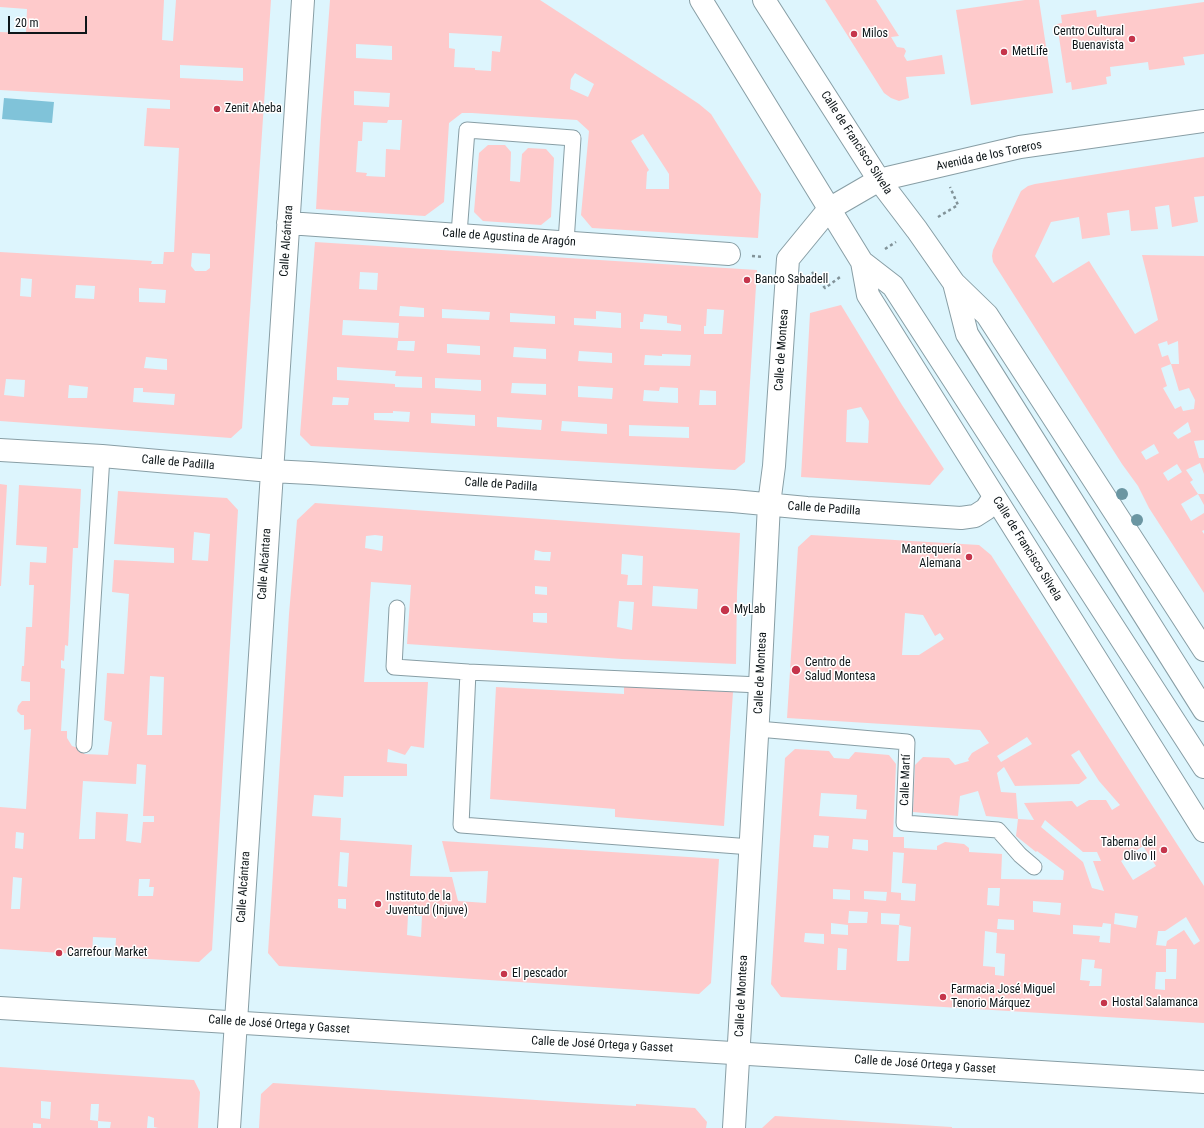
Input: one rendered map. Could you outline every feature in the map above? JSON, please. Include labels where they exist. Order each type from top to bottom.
[{"type":"street","name":"Calle Alcántara","points":[[229,1128],[303,0]]},
{"type":"street","name":"Calle de Francisco Silvela","points":[[702,0],[862,262],[893,286],[1204,767]]},
{"type":"street","name":"Calle de Francisco Silvela","points":[[764,0],[879,180],[917,230],[954,283],[987,315],[1204,650]]},
{"type":"street","name":"Avenida de los Toreros","points":[[829,209],[879,180],[1020,147],[1204,121]]},
{"type":"street","points":[[792,254],[829,209]]},
{"type":"street","name":"Calle de Agustina de Aragón","points":[[288,223],[729,254]]},
{"type":"street","name":"Calle de Montesa","points":[[734,1128],[758,729],[769,504],[774,466],[792,254]]},
{"type":"street","name":"Calle de Francisco Silvela","points":[[862,262],[868,295],[1204,831]]},
{"type":"street","name":"Calle de Francisco Silvela","points":[[954,283],[967,334],[1204,710]]},
{"type":"street","name":"Calle de Padilla","points":[[0,450],[102,456],[271,471],[725,500],[807,508],[961,518],[975,516],[986,509],[994,497]]},
{"type":"street","name":"Calle de José Ortega y Gasset","points":[[0,1008],[1204,1082]]},
{"type":"lane","points":[[459,234],[467,130],[573,138],[566,242]]},
{"type":"lane","points":[[84,745],[102,456]]},
{"type":"lane","points":[[397,608],[394,667],[468,672],[760,685]]},
{"type":"lane","points":[[468,672],[461,825],[751,847]]},
{"type":"lane","name":"Calle Martí","points":[[758,729],[907,742],[904,823],[998,830],[1020,855],[1034,867]]},
{"type":"path","points":[[729,254],[792,254],[825,288],[862,262],[958,206],[941,166]]},
{"type":"water","points":[[4,98],[54,102],[52,123],[2,119]]},
{"type":"building","points":[[0,0],[164,0],[162,40],[173,41],[176,0],[271,0],[242,428],[231,438],[0,421],[0,252],[152,261],[151,264],[163,264],[164,252],[174,252],[179,148],[144,146],[147,108],[170,109],[170,100],[0,90],[0,32],[26,33],[27,9],[0,7]],"holes":[[[180,65],[243,68],[243,81],[180,78]],[[192,253],[210,254],[210,268],[206,271],[195,271],[191,266]],[[21,278],[32,279],[31,297],[20,296]],[[76,285],[95,286],[94,299],[75,298]],[[139,288],[166,290],[165,303],[139,302]],[[146,357],[167,359],[167,370],[144,368]],[[6,379],[25,380],[24,397],[4,395]],[[69,385],[88,387],[87,398],[68,398]],[[134,388],[143,388],[143,392],[175,394],[174,405],[133,402]]]},
{"type":"building","points":[[330,0],[540,0],[699,104],[711,114],[761,194],[758,238],[592,228],[581,215],[589,131],[577,120],[472,113],[462,113],[449,123],[444,202],[425,216],[316,209]],"holes":[[[449,33],[502,36],[500,52],[492,51],[491,71],[475,70],[475,68],[454,67],[455,49],[449,48]],[[356,44],[392,46],[392,60],[356,58]],[[575,73],[594,84],[588,97],[570,89],[571,79]],[[354,91],[390,93],[389,107],[354,105]],[[388,120],[402,120],[400,150],[386,149],[385,177],[366,176],[367,173],[356,172],[358,141],[362,141],[363,122],[387,123]],[[643,134],[669,174],[669,189],[646,189],[647,172],[649,170],[631,141]]]},
{"type":"building","points":[[825,0],[876,0],[899,36],[891,37],[897,47],[904,48],[906,51],[904,56],[907,61],[942,55],[945,74],[906,77],[909,98],[899,101],[891,98],[884,93]]},
{"type":"building","name":"MetLife","points":[[1025,0],[1039,0],[1053,93],[971,105],[956,10]]},
{"type":"building","name":"Centro Cultural Buenavista","points":[[1204,2],[1204,54],[1183,57],[1185,65],[1149,70],[1148,62],[1110,67],[1111,76],[1106,77],[1107,84],[1072,90],[1071,82],[1066,83],[1057,24],[1062,23],[1061,15],[1096,10],[1097,17]]},
{"type":"building","points":[[488,145],[505,145],[511,152],[510,181],[520,182],[522,154],[528,148],[546,149],[554,158],[551,217],[541,225],[483,221],[474,212],[479,153]]},
{"type":"building","points":[[1204,157],[1204,196],[1194,197],[1198,222],[1172,227],[1169,205],[1155,207],[1158,229],[1131,231],[1129,210],[1107,213],[1110,235],[1082,239],[1079,217],[1051,222],[1035,256],[1053,283],[1089,261],[1135,334],[1158,320],[1142,255],[1204,256],[1204,440],[1194,441],[1199,458],[1204,458],[1204,474],[1200,463],[1186,470],[1193,480],[1190,482],[1198,494],[1181,504],[1191,521],[1204,513],[1204,530],[1202,531],[1204,534],[1204,593],[1149,508],[1138,486],[1122,464],[993,262],[993,250],[1021,191],[1028,186]],"holes":[[[1167,341],[1168,345],[1178,341],[1179,364],[1171,364],[1168,355],[1162,357],[1158,344]],[[1171,364],[1179,391],[1189,388],[1195,400],[1194,409],[1183,411],[1181,406],[1175,409],[1163,388],[1167,386],[1161,368]],[[1188,422],[1191,432],[1178,439],[1173,433]],[[1154,444],[1159,453],[1146,460],[1141,452]],[[1177,464],[1182,472],[1168,481],[1163,473]]]},
{"type":"building","points":[[315,242],[757,270],[745,462],[735,470],[311,446],[300,435]],"holes":[[[360,272],[378,273],[377,290],[359,289]],[[400,306],[424,308],[424,317],[399,316]],[[442,309],[490,312],[489,320],[442,318]],[[707,309],[724,310],[722,334],[704,334]],[[596,311],[621,313],[621,328],[574,325],[574,318],[596,319]],[[510,313],[555,316],[555,324],[510,322]],[[644,314],[667,316],[667,323],[681,325],[681,331],[640,329],[640,322],[643,322]],[[343,320],[399,323],[398,338],[342,335]],[[398,341],[415,341],[414,351],[397,350]],[[447,344],[480,346],[480,355],[447,353]],[[514,347],[546,349],[546,359],[513,357]],[[579,351],[612,353],[612,363],[578,361]],[[645,355],[691,355],[690,366],[644,365]],[[337,367],[396,371],[395,376],[422,377],[422,388],[395,387],[395,384],[337,380]],[[435,378],[481,380],[481,391],[435,388]],[[512,383],[546,384],[546,395],[511,393]],[[578,386],[613,388],[612,399],[578,397]],[[660,387],[678,388],[678,403],[643,401],[644,390],[659,391]],[[700,390],[716,391],[716,405],[699,405]],[[333,397],[349,398],[348,405],[332,405]],[[393,411],[410,412],[409,422],[374,420],[374,413],[393,413]],[[431,413],[475,415],[475,426],[431,423]],[[497,417],[542,420],[541,430],[497,427]],[[562,421],[607,424],[607,434],[561,431]],[[629,425],[689,427],[689,438],[629,436]]]},
{"type":"building","points":[[841,305],[902,405],[944,469],[930,485],[801,477],[810,313]],"holes":[[[861,407],[869,421],[868,443],[846,442],[847,410]]]},
{"type":"building","points":[[0,484],[7,485],[1,586],[0,586]]},
{"type":"building","points":[[19,485],[81,489],[78,548],[73,548],[68,646],[65,645],[64,661],[61,660],[61,668],[65,669],[61,731],[67,731],[67,738],[72,746],[84,750],[84,754],[108,755],[112,722],[104,720],[107,673],[124,674],[129,594],[112,592],[114,560],[174,563],[174,548],[114,544],[118,491],[227,498],[238,510],[212,950],[199,962],[115,957],[116,938],[93,937],[92,955],[0,949],[0,807],[26,809],[31,729],[24,730],[24,715],[21,715],[17,711],[18,706],[22,701],[30,701],[30,682],[21,681],[22,666],[24,666],[26,627],[32,627],[34,585],[29,585],[30,562],[46,563],[47,547],[16,545]],"holes":[[[194,532],[210,534],[208,561],[192,560]],[[150,676],[164,677],[162,735],[147,735]],[[137,764],[146,765],[143,816],[154,816],[154,822],[143,822],[141,843],[126,841],[128,814],[96,812],[95,839],[79,839],[83,781],[136,784]],[[16,832],[24,833],[23,849],[15,848]],[[13,877],[22,878],[20,909],[11,909]],[[139,879],[150,879],[149,887],[154,887],[153,896],[138,896]]]},
{"type":"building","points":[[1198,494],[1204,494],[1204,505]]},
{"type":"building","points":[[315,503],[740,533],[736,664],[622,659],[407,644],[411,585],[371,582],[364,682],[428,682],[424,748],[411,746],[405,755],[388,749],[387,762],[407,764],[407,776],[344,776],[343,797],[314,795],[312,816],[341,818],[340,840],[412,845],[410,876],[452,877],[458,901],[486,903],[488,871],[450,872],[442,841],[719,859],[711,983],[699,994],[279,966],[268,953],[289,614],[297,520]],"holes":[[[366,536],[383,536],[382,551],[365,548]],[[535,550],[551,552],[550,561],[534,560]],[[622,554],[643,556],[642,585],[627,585],[628,575],[621,574]],[[535,586],[547,587],[547,595],[535,594]],[[653,586],[698,589],[697,609],[652,606]],[[619,601],[634,602],[632,630],[617,627]],[[533,613],[547,613],[547,623],[533,622]],[[340,852],[349,853],[347,887],[338,886]],[[338,899],[346,899],[346,909],[338,908]],[[408,915],[422,916],[421,937],[407,935]]]},
{"type":"building","points":[[811,535],[979,545],[991,555],[1204,886],[1204,1023],[781,997],[771,984],[785,758],[795,749],[829,751],[834,758],[849,759],[855,752],[889,755],[896,764],[893,837],[904,837],[904,848],[937,850],[937,846],[945,842],[964,844],[969,848],[969,852],[1002,854],[1001,879],[1063,880],[1064,871],[1016,836],[1018,819],[986,816],[978,791],[960,796],[958,816],[913,812],[915,765],[923,757],[949,758],[955,765],[969,761],[968,759],[972,753],[989,743],[980,730],[787,718],[798,547]],"holes":[[[905,613],[923,615],[935,636],[940,633],[944,639],[919,655],[902,655]],[[1027,737],[1032,744],[1001,762],[997,756]],[[1079,750],[1099,781],[1120,805],[1112,810],[1106,800],[1089,800],[1077,807],[1072,801],[1024,803],[1034,820],[1018,819],[1016,793],[1001,792],[997,773],[1004,767],[1015,786],[1079,784],[1087,778],[1071,755]],[[821,793],[857,795],[856,809],[867,810],[866,819],[819,816]],[[1045,820],[1083,852],[1097,852],[1101,861],[1093,861],[1104,891],[1092,888],[1083,862],[1041,827]],[[814,835],[829,836],[828,848],[813,847]],[[853,839],[868,840],[868,851],[852,849]],[[1143,846],[1156,866],[1133,880],[1121,861]],[[893,852],[904,853],[902,883],[916,884],[915,901],[901,900],[901,893],[891,892]],[[988,888],[1000,888],[999,906],[987,905]],[[833,889],[850,890],[850,900],[833,899]],[[864,891],[887,892],[886,901],[864,899]],[[1033,901],[1061,903],[1060,915],[1033,912]],[[849,911],[868,912],[867,923],[848,923]],[[881,913],[900,914],[899,925],[881,924]],[[1115,913],[1138,916],[1136,928],[1114,924]],[[1186,917],[1200,941],[1194,945],[1184,930],[1167,941],[1166,946],[1156,945],[1158,931],[1165,931]],[[998,919],[1014,920],[1014,930],[997,929]],[[831,923],[848,925],[848,935],[831,934]],[[1103,923],[1111,924],[1110,943],[1099,942],[1100,936],[1073,934],[1073,925],[1102,927]],[[899,925],[911,927],[909,961],[897,961]],[[985,931],[997,933],[996,953],[1005,954],[1004,976],[995,975],[995,967],[983,966]],[[805,933],[824,934],[824,944],[804,942]],[[838,948],[847,949],[846,970],[837,970]],[[1166,949],[1177,949],[1176,979],[1165,979],[1165,990],[1155,989],[1156,972],[1166,972]],[[1082,959],[1095,960],[1094,968],[1102,969],[1101,986],[1089,986],[1090,981],[1080,980]]]},
{"type":"building","points":[[624,685],[733,692],[724,826],[615,817],[615,809],[490,799],[496,687],[624,694]]},
{"type":"building","points":[[0,1067],[194,1080],[200,1092],[198,1128],[158,1128],[154,1127],[154,1118],[148,1116],[147,1128],[110,1128],[111,1122],[98,1121],[98,1128],[41,1128],[41,1124],[33,1123],[33,1128],[0,1128]],"holes":[[[41,1101],[51,1102],[50,1119],[41,1118]],[[91,1104],[99,1104],[98,1121],[90,1120]]]},
{"type":"building","points":[[273,1083],[567,1102],[636,1106],[636,1104],[695,1108],[707,1122],[706,1128],[259,1128],[261,1094]]},
{"type":"building","points":[[775,1116],[952,1127],[952,1128],[762,1128]]},
{"type":"place","name":"Milos","points":[[854,34]]},
{"type":"place","name":"Centro Cultural Buenavista","points":[[1132,39]]},
{"type":"place","name":"MetLife","points":[[1004,52]]},
{"type":"place","name":"Zenit Abeba","points":[[217,109]]},
{"type":"place","name":"Banco Sabadell","points":[[747,280]]},
{"type":"place","name":"Mantequería Alemana","points":[[969,557]]},
{"type":"place","name":"MyLab","points":[[725,610]]},
{"type":"place","name":"Centro de Salud Montesa","points":[[796,670]]},
{"type":"place","name":"Taberna del Olivo II","points":[[1164,850]]},
{"type":"place","name":"Instituto de la Juventud (Injuve)","points":[[378,904]]},
{"type":"place","name":"Carrefour Market","points":[[59,953]]},
{"type":"place","name":"El pescador","points":[[504,974]]},
{"type":"place","name":"Farmacia José Miguel Tenorio Márquez","points":[[943,997]]},
{"type":"place","name":"Hostal Salamanca","points":[[1104,1003]]}]
